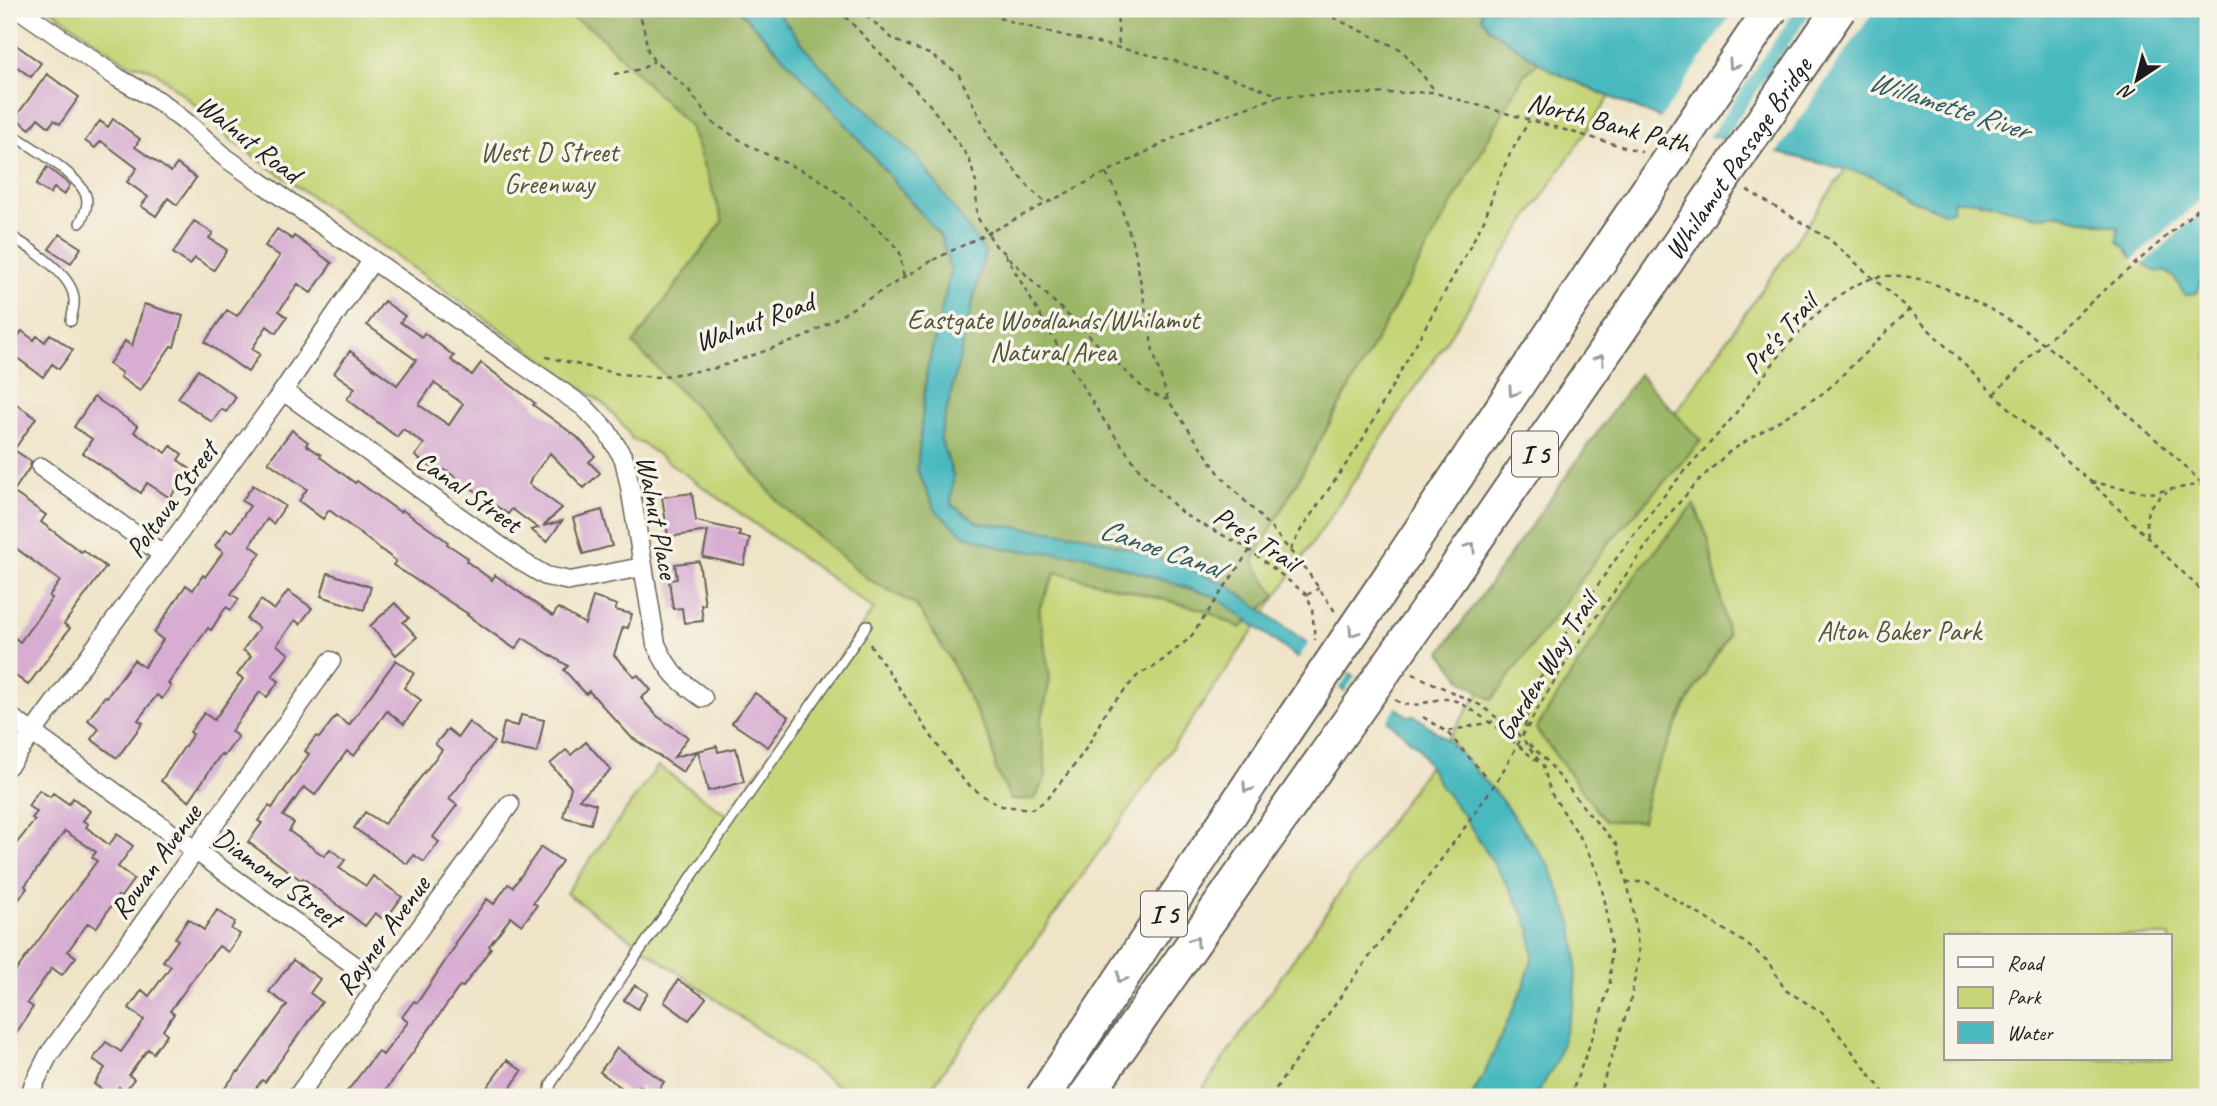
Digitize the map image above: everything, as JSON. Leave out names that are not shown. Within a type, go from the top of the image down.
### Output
[{"type":"highway","name":"Whilamut Passage Bridge","points":[[1043,1097],[1591,274],[1771,9]]},
{"type":"highway","name":"Whilamut Passage Bridge","points":[[1085,1097],[1432,603],[1839,9]]},
{"type":"street","name":"Walnut Road","points":[[19,9],[118,78],[159,101],[226,158],[528,369]]},
{"type":"street","name":"Poltava Street","points":[[9,765],[283,391],[372,261]]},
{"type":"street","name":"Walnut Place","points":[[528,369],[584,407],[607,431],[624,459],[656,644],[666,666],[678,680],[703,698]]},
{"type":"street","name":"Canal Street","points":[[283,391],[546,576],[570,581],[642,567]]},
{"type":"street","points":[[41,467],[162,554]]},
{"type":"street","name":"Rowan Avenue","points":[[31,1097],[33,1086],[48,1056],[331,661]]},
{"type":"street","name":"Diamond Street","points":[[9,716],[379,983]]},
{"type":"street","name":"Rayner Avenue","points":[[297,1097],[510,804]]},
{"type":"lane","points":[[9,132],[79,184],[87,200],[80,223]]},
{"type":"lane","points":[[9,235],[65,277],[71,286],[74,299],[71,321]]},
{"type":"lane","points":[[548,1097],[551,1084],[628,968],[864,629]]},
{"type":"path","points":[[637,9],[648,51],[654,61],[688,89],[713,123],[753,148],[816,177],[837,192],[891,241],[900,253],[904,279]]},
{"type":"path","name":"Pre's Trail","points":[[838,9],[930,105],[964,150],[976,183],[977,217],[996,246],[1004,253],[1103,419],[1142,473],[1183,514],[1250,550],[1307,595],[1312,608],[1315,640],[1319,647]]},
{"type":"path","points":[[859,9],[894,40],[929,54],[958,73],[990,140],[1031,190],[1048,204]]},
{"type":"path","name":"North Bank Path","points":[[981,9],[999,18],[1030,27],[1168,59],[1280,96],[1432,92],[1651,154]]},
{"type":"path","points":[[1116,9],[1119,48]]},
{"type":"path","points":[[1315,9],[1402,50],[1432,87],[1432,92]]},
{"type":"path","points":[[614,74],[642,69],[654,61]]},
{"type":"path","name":"Walnut Road","points":[[528,369],[542,357],[619,374],[657,377],[716,368],[805,337],[933,260],[1203,123],[1280,96]]},
{"type":"path","points":[[1290,551],[1302,528],[1360,444],[1453,278],[1485,218],[1510,154],[1529,121]]},
{"type":"path","points":[[1743,188],[1829,239],[1909,310],[2208,597]]},
{"type":"path","points":[[1994,394],[2045,343],[2208,200]]},
{"type":"path","points":[[1004,253],[1146,391],[1168,400]]},
{"type":"path","name":"Pre's Trail","points":[[1522,738],[1536,684],[1579,612],[1624,548],[1680,476],[1809,322],[1855,284],[1872,277],[1890,275],[1920,278],[1963,295],[2012,321],[2045,343],[2110,399],[2208,491]]},
{"type":"path","name":"Garden Way Trail","points":[[1270,1097],[1499,778],[1545,695],[1582,637],[1666,518],[1696,482],[1729,452],[1825,392],[1909,310]]},
{"type":"path","points":[[2091,482],[2150,493],[2208,483]]},
{"type":"path","points":[[2148,537],[2145,519],[2147,510],[2170,490]]},
{"type":"path","points":[[864,629],[966,783],[1002,806],[1032,809],[1045,801],[1073,766],[1089,744],[1106,711],[1139,674],[1153,667],[1190,638],[1250,550]]},
{"type":"path","points":[[1307,595],[1319,588]]},
{"type":"path","points":[[1392,697],[1402,705],[1449,699],[1462,704],[1543,766]]},
{"type":"path","points":[[1423,717],[1447,732],[1486,777]]},
{"type":"path","points":[[1447,732],[1500,720]]},
{"type":"path","points":[[1522,738],[1543,766],[1552,793],[1582,840],[1598,873],[1606,906],[1611,946],[1610,982],[1570,1097]]},
{"type":"path","points":[[1626,882],[1647,882],[1744,942],[1770,963],[1785,990],[1822,1012],[1887,1097]]},
{"type":"green space","name":"Eastgate Woodlands/Whilamut Natural Area","points":[[50,9],[1482,9],[1481,17],[1490,29],[1552,71],[1610,97],[1259,622],[925,1097],[853,1097],[566,893],[658,766],[727,815],[874,609],[643,444],[632,439],[606,406],[550,364],[234,142],[156,72],[128,64]]},
{"type":"green space","name":"Eastgate Woodlands/Whilamut Natural Area","points":[[555,9],[738,9],[838,115],[941,237],[951,271],[927,369],[917,470],[936,511],[1004,549],[1084,555],[1216,597],[1015,527],[979,523],[951,504],[953,475],[940,438],[985,252],[818,63],[775,9],[1482,9],[1481,17],[1490,29],[1539,62],[1524,75],[1253,561],[1276,596],[1241,628],[1204,610],[1056,572],[1039,609],[1050,679],[1041,724],[1046,776],[1035,799],[1011,800],[996,770],[992,745],[950,659],[916,605],[868,579],[782,506],[714,425],[633,344],[723,221],[690,127],[594,30]]},
{"type":"green space","name":"Alton Baker Park","points":[[1846,169],[1872,176],[1907,197],[1977,201],[2033,217],[2061,214],[2118,228],[2127,249],[2155,271],[2167,272],[2185,295],[2202,280],[2208,282],[2208,1097],[1197,1097]]},
{"type":"green space","points":[[1639,374],[1701,441],[1606,546],[1492,700],[1463,681],[1441,652]]},
{"type":"green space","points":[[1694,504],[1708,538],[1728,635],[1685,707],[1653,775],[1642,821],[1605,821],[1536,729],[1635,576]]},
{"type":"water","points":[[738,9],[775,9],[818,63],[919,160],[985,252],[940,438],[953,475],[951,505],[979,523],[1083,535],[1180,564],[1226,584],[1408,716],[1415,716],[1450,742],[1499,797],[1549,865],[1573,925],[1577,956],[1574,1002],[1556,1063],[1535,1097],[1471,1097],[1524,985],[1533,956],[1530,928],[1514,896],[1463,815],[1437,781],[1418,747],[1380,714],[1319,674],[1216,597],[1084,555],[1004,549],[963,534],[936,511],[917,470],[927,370],[951,271],[941,237],[838,115]]},
{"type":"water","name":"Willamette River","points":[[1482,9],[2208,9],[2208,282],[2202,280],[2197,293],[2185,295],[2167,272],[2155,271],[2132,258],[2127,249],[2117,241],[2118,228],[2098,222],[2082,221],[2061,214],[2033,217],[1977,201],[1953,201],[1954,209],[1944,213],[1907,197],[1872,176],[1691,131],[1552,71],[1490,29],[1481,17]]},
{"type":"pier","points":[[1735,9],[1796,9],[1708,139],[1659,121]]},
{"type":"pier","points":[[1813,9],[1875,9],[1775,155],[1722,142]]},
{"type":"pier","points":[[2208,190],[2208,206],[2140,267],[2131,261],[2204,197]]},
{"type":"pier","points":[[1310,641],[1351,671],[1337,691],[1296,662]]},
{"type":"pier","points":[[1356,675],[1398,705],[1385,723],[1343,694]]},
{"type":"building","points":[[9,40],[41,63],[31,77],[9,61]]},
{"type":"building","points":[[47,74],[79,97],[60,124],[54,120],[49,127],[38,118],[30,129],[15,118]]},
{"type":"building","points":[[113,119],[140,139],[135,147],[171,172],[177,164],[196,178],[177,205],[168,198],[156,216],[141,206],[148,197],[127,182],[137,168],[101,141],[95,148],[85,141],[100,121],[108,127]]},
{"type":"building","points":[[47,167],[70,185],[64,195],[54,188],[50,194],[36,185]]},
{"type":"building","points":[[194,221],[213,233],[209,238],[227,250],[214,270],[195,258],[190,265],[173,253]]},
{"type":"building","points":[[277,229],[292,239],[294,236],[332,263],[311,293],[298,284],[279,311],[287,317],[276,333],[267,326],[252,349],[260,354],[248,372],[205,342],[227,310],[237,316],[280,256],[265,246]]},
{"type":"building","points":[[60,234],[81,248],[71,263],[49,249]]},
{"type":"building","points":[[384,301],[405,316],[400,322],[422,337],[424,333],[454,356],[451,360],[472,375],[481,363],[577,437],[595,456],[589,462],[600,473],[584,488],[550,453],[531,479],[529,484],[562,508],[543,526],[562,521],[547,542],[531,530],[538,528],[512,509],[508,514],[496,506],[493,511],[477,500],[481,495],[436,464],[432,468],[415,456],[424,444],[403,429],[397,437],[347,399],[355,388],[334,373],[350,351],[397,385],[416,360],[367,325]],"holes":[[[434,383],[463,404],[449,425],[419,405]]]},
{"type":"building","points":[[144,304],[183,316],[174,347],[171,346],[140,391],[120,377],[122,373],[109,364],[125,341],[132,346]]},
{"type":"building","points":[[22,331],[34,340],[37,336],[45,342],[50,334],[73,350],[59,369],[52,364],[43,377],[9,352]]},
{"type":"building","points":[[198,370],[236,397],[226,412],[221,409],[212,422],[178,398]]},
{"type":"building","points":[[94,397],[138,426],[134,432],[166,453],[171,446],[182,454],[178,460],[190,469],[170,498],[147,483],[141,493],[83,453],[92,439],[74,427]]},
{"type":"building","points":[[9,399],[36,418],[14,450],[31,461],[30,467],[13,492],[46,515],[41,522],[106,567],[64,624],[70,628],[28,685],[9,671],[9,633],[20,642],[52,598],[49,596],[60,581],[9,543]]},
{"type":"building","points":[[292,430],[308,442],[306,445],[321,455],[320,457],[355,483],[357,481],[400,512],[402,510],[417,520],[468,558],[466,561],[492,580],[495,575],[553,616],[558,608],[585,624],[593,597],[617,605],[615,610],[632,614],[628,628],[623,627],[614,655],[651,690],[641,698],[657,716],[688,737],[674,757],[697,751],[683,772],[631,737],[589,691],[586,694],[564,670],[568,666],[523,638],[515,649],[468,614],[393,565],[396,561],[329,510],[323,519],[299,501],[307,489],[268,462]]},
{"type":"building","points":[[253,485],[285,506],[273,524],[267,519],[250,545],[261,553],[231,594],[239,599],[231,610],[226,607],[211,630],[208,628],[168,684],[171,686],[162,699],[157,695],[138,720],[143,723],[117,758],[91,739],[99,729],[88,720],[134,660],[144,667],[163,640],[154,633],[186,585],[193,590],[223,552],[215,546],[227,529],[232,532],[250,506],[242,501]]},
{"type":"building","points":[[692,493],[696,521],[740,531],[739,536],[750,538],[744,565],[703,557],[708,531],[668,537],[662,497]]},
{"type":"building","points":[[602,510],[612,546],[583,554],[573,518]]},
{"type":"building","points":[[699,561],[705,605],[701,605],[703,621],[684,623],[682,608],[673,609],[669,580],[677,579],[675,564]]},
{"type":"building","points":[[328,573],[371,587],[364,610],[321,596]]},
{"type":"building","points":[[288,591],[312,608],[300,624],[295,620],[277,645],[289,654],[272,676],[279,681],[267,697],[260,692],[231,731],[238,737],[224,756],[221,754],[189,801],[161,781],[204,713],[214,720],[243,679],[237,675],[251,656],[243,650],[259,628],[247,619],[261,600],[274,610]]},
{"type":"building","points":[[395,603],[409,618],[403,622],[417,637],[396,655],[370,626]]},
{"type":"building","points":[[396,660],[414,673],[404,688],[421,700],[404,724],[387,711],[354,756],[347,751],[315,795],[304,787],[283,816],[294,823],[289,831],[324,856],[330,849],[345,860],[339,868],[366,886],[373,876],[402,897],[385,920],[375,913],[365,926],[303,878],[301,880],[248,842],[262,823],[258,821],[269,806],[272,808],[309,754],[305,751],[316,736],[319,738],[336,716],[349,725]]},
{"type":"building","points":[[755,693],[789,717],[768,747],[732,723]]},
{"type":"building","points":[[521,715],[544,720],[537,753],[499,745],[504,723],[518,726]]},
{"type":"building","points":[[469,722],[494,742],[449,799],[457,805],[433,837],[439,842],[424,862],[414,855],[407,864],[354,828],[365,812],[384,824],[442,750],[435,744],[448,729],[458,737]]},
{"type":"building","points":[[586,742],[611,770],[579,799],[596,804],[591,824],[563,817],[571,787],[550,764],[566,750],[571,755]]},
{"type":"building","points":[[717,746],[718,752],[736,748],[744,782],[708,791],[698,751]]},
{"type":"building","points":[[39,790],[50,797],[53,793],[69,804],[73,798],[90,811],[83,821],[88,824],[86,827],[109,845],[117,834],[133,846],[118,867],[134,879],[120,898],[118,896],[96,928],[88,923],[68,951],[76,957],[62,975],[52,968],[27,1003],[33,1007],[9,1044],[9,980],[97,861],[92,857],[96,852],[65,831],[9,913],[9,838],[16,844],[35,820],[32,818],[37,812],[28,806]]},
{"type":"building","points":[[541,847],[562,861],[533,903],[537,905],[522,925],[511,917],[381,1097],[343,1097],[378,1051],[383,1055],[408,1022],[402,1017],[414,1001],[417,1003],[456,945],[454,944],[487,899],[494,904],[508,884],[513,887]]},
{"type":"building","points":[[217,910],[235,922],[231,929],[240,934],[228,952],[219,946],[207,960],[170,1011],[174,1014],[163,1030],[167,1034],[153,1053],[148,1049],[129,1075],[134,1079],[124,1092],[119,1087],[112,1097],[94,1084],[105,1068],[93,1059],[106,1042],[121,1052],[144,1020],[129,1008],[142,990],[149,996],[171,966],[163,961],[178,940],[175,938],[188,919],[204,930]]},
{"type":"building","points":[[293,960],[320,979],[310,993],[322,1002],[265,1082],[262,1080],[249,1097],[218,1097],[287,1005],[269,992]]},
{"type":"building","points":[[678,980],[706,998],[689,1020],[664,1002]]},
{"type":"building","points":[[635,985],[648,993],[638,1009],[624,1000]]},
{"type":"building","points":[[617,1048],[664,1082],[654,1096],[640,1086],[633,1096],[600,1072]]},
{"type":"building","points":[[507,1060],[522,1071],[504,1097],[495,1097],[485,1090]]},
{"type":"park label","name":"West D Street Greenway","points":[[549,167]]},
{"type":"water label","name":"Canoe Canal","points":[[1161,548]]}]
